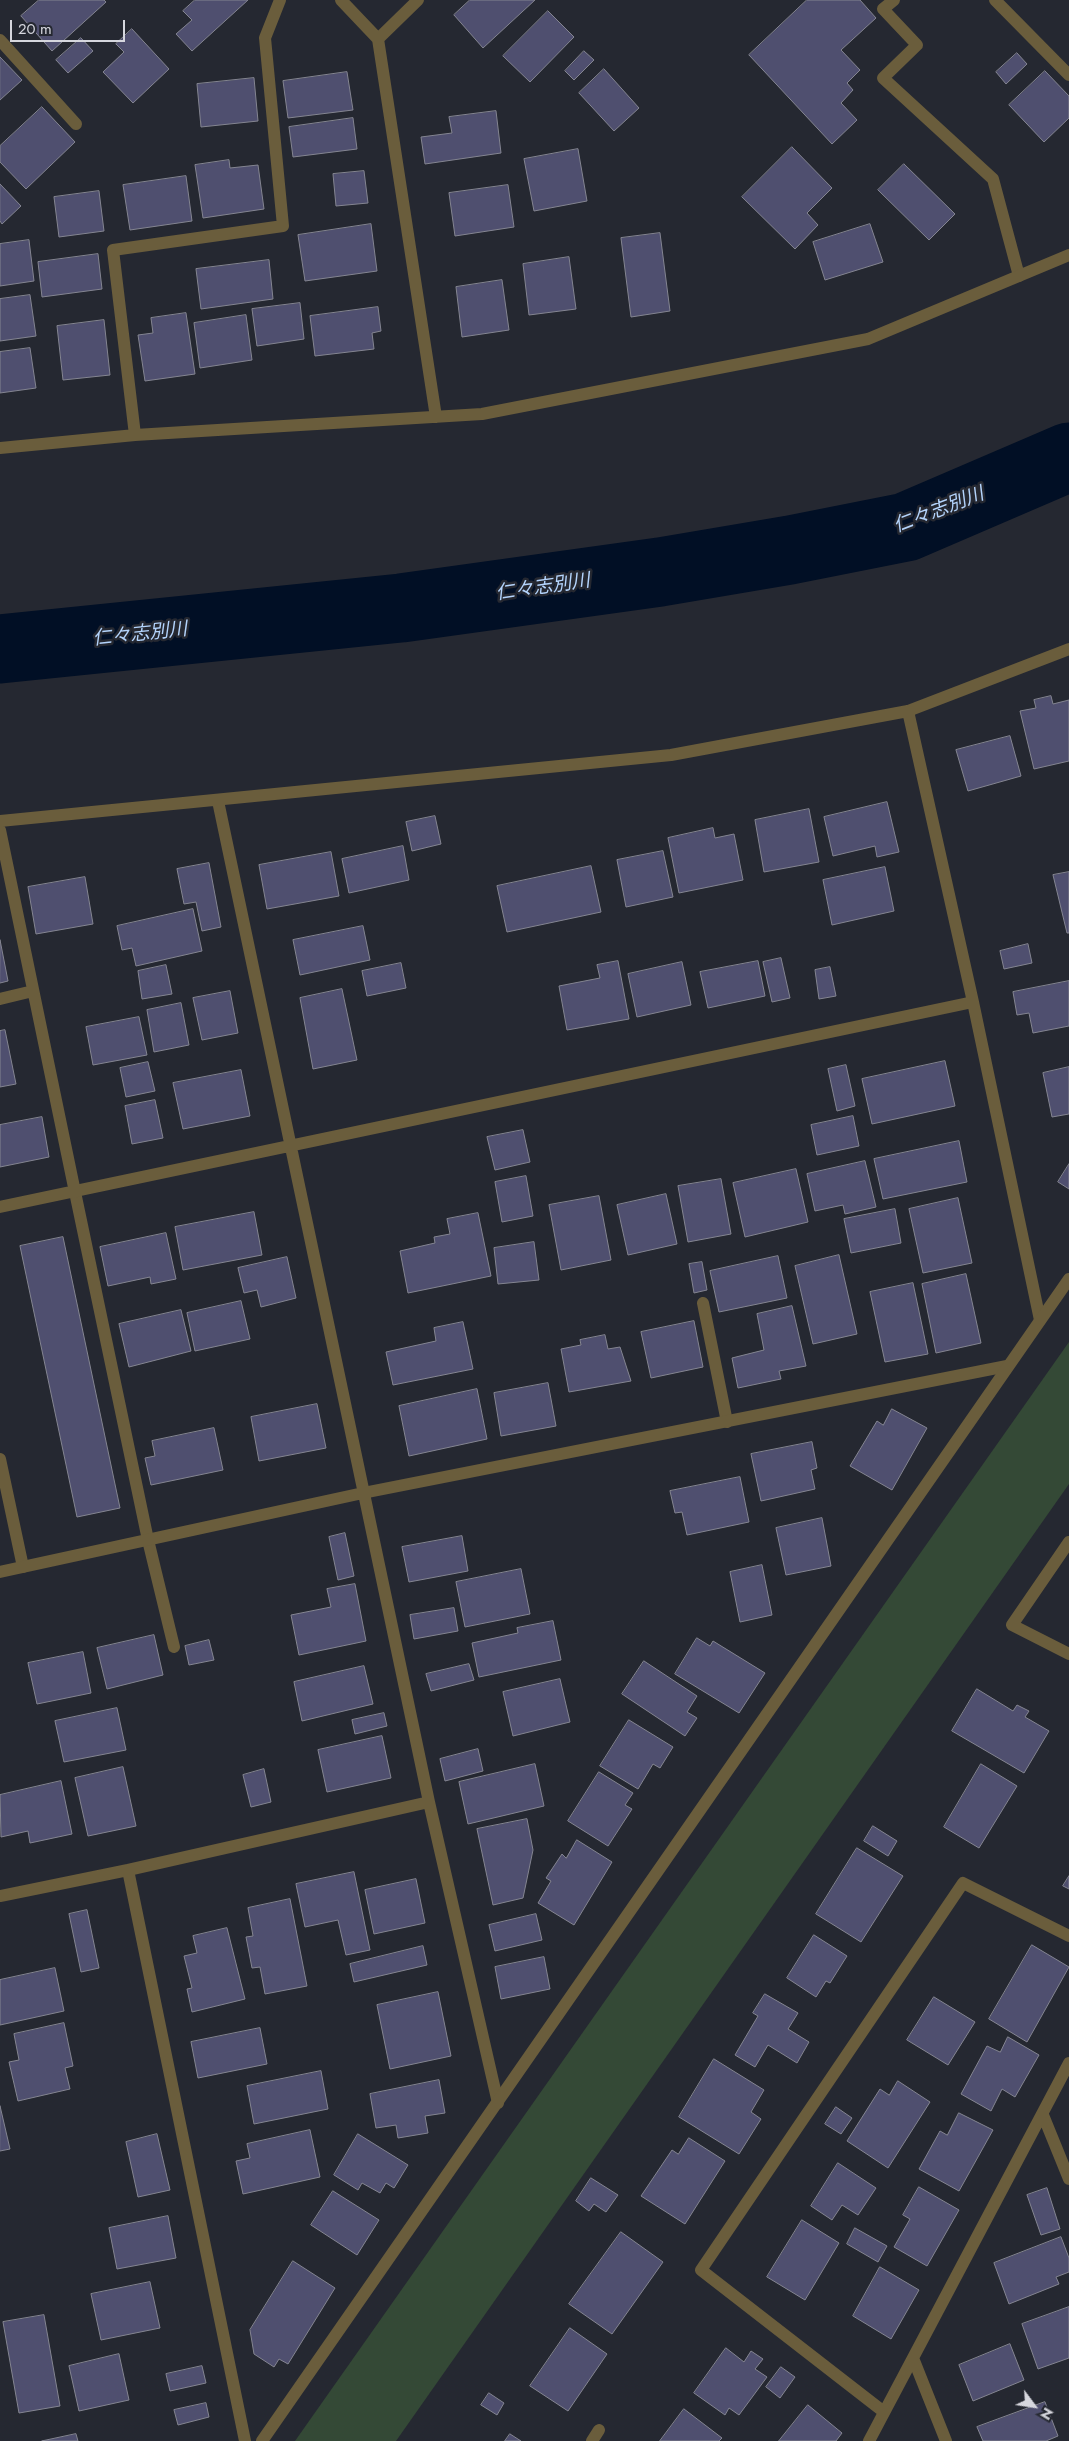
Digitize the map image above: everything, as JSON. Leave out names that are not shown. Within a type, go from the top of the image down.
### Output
[{"type":"street","points":[[135,435],[113,250],[283,226],[265,38],[280,0]]},
{"type":"street","points":[[341,0],[378,39],[436,417]]},
{"type":"street","points":[[378,39],[418,0]]},
{"type":"street","points":[[894,0],[883,9],[917,45],[883,78],[993,179],[1019,276]]},
{"type":"street","points":[[995,0],[1069,75]]},
{"type":"street","points":[[0,40],[76,124]]},
{"type":"street","points":[[0,448],[135,435],[482,414],[868,339],[1069,255]]},
{"type":"street","points":[[0,821],[671,755],[908,711],[1069,649]]},
{"type":"street","points":[[908,711],[973,1002],[1040,1320]]},
{"type":"street","points":[[218,801],[429,1802],[498,2103]]},
{"type":"street","points":[[0,830],[148,1540],[174,1646]]},
{"type":"street","points":[[0,999],[33,991]]},
{"type":"street","points":[[0,1208],[290,1145],[973,1002]]},
{"type":"street","points":[[262,2441],[1069,1279]]},
{"type":"street","points":[[703,1303],[727,1422]]},
{"type":"street","points":[[0,1572],[363,1493],[1007,1366]]},
{"type":"street","points":[[0,1459],[24,1567]]},
{"type":"street","points":[[1069,1542],[1012,1624],[1069,1654]]},
{"type":"street","points":[[0,1896],[128,1870],[429,1802]]},
{"type":"street","points":[[128,1870],[246,2441]]},
{"type":"street","points":[[884,2412],[701,2270],[963,1884],[1069,1936]]},
{"type":"street","points":[[869,2441],[1043,2115],[1069,2062]]},
{"type":"street","points":[[1043,2115],[1069,2180]]},
{"type":"street","points":[[913,2358],[946,2441]]},
{"type":"green space","points":[[1069,1342],[1069,1484],[396,2441],[295,2441]]},
{"type":"building","points":[[39,0],[104,0],[106,2],[52,51],[21,16]]},
{"type":"building","points":[[195,0],[248,0],[192,51],[176,34],[192,20],[183,11]]},
{"type":"building","points":[[470,0],[535,0],[483,48],[454,15]]},
{"type":"building","points":[[807,0],[860,0],[876,18],[841,50],[860,70],[847,83],[853,90],[841,103],[857,120],[832,144],[749,55]]},
{"type":"building","points":[[548,11],[574,37],[530,82],[503,56]]},
{"type":"building","points":[[132,29],[169,69],[133,103],[103,72],[124,52],[116,44]]},
{"type":"building","points":[[81,38],[93,51],[68,73],[56,60]]},
{"type":"building","points":[[584,51],[594,60],[574,80],[565,71]]},
{"type":"building","points":[[1017,53],[1027,64],[1006,84],[996,72]]},
{"type":"building","points":[[0,57],[22,80],[0,100]]},
{"type":"building","points":[[604,69],[639,108],[614,131],[579,93]]},
{"type":"building","points":[[1045,71],[1069,96],[1069,118],[1044,142],[1009,105]]},
{"type":"building","points":[[347,72],[353,110],[288,118],[283,81]]},
{"type":"building","points":[[254,78],[258,121],[201,127],[197,84]]},
{"type":"building","points":[[42,107],[75,142],[26,189],[0,162],[0,146]]},
{"type":"building","points":[[496,111],[501,153],[425,164],[421,137],[452,133],[449,117]]},
{"type":"building","points":[[353,118],[357,149],[293,157],[289,127]]},
{"type":"building","points":[[792,147],[832,188],[807,213],[818,225],[795,249],[742,197]]},
{"type":"building","points":[[578,149],[587,201],[534,211],[524,159]]},
{"type":"building","points":[[229,160],[230,168],[258,165],[264,209],[203,218],[195,165]]},
{"type":"building","points":[[904,164],[955,214],[929,240],[878,190]]},
{"type":"building","points":[[364,171],[368,203],[336,206],[333,174]]},
{"type":"building","points":[[186,176],[192,221],[130,230],[123,185]]},
{"type":"building","points":[[0,184],[21,206],[2,224],[0,221]]},
{"type":"building","points":[[508,185],[514,227],[455,236],[449,193]]},
{"type":"building","points":[[99,191],[104,231],[59,237],[54,197]]},
{"type":"building","points":[[371,224],[377,271],[305,281],[298,235]]},
{"type":"building","points":[[870,224],[883,262],[825,280],[813,242]]},
{"type":"building","points":[[660,233],[670,311],[631,317],[621,238]]},
{"type":"building","points":[[29,240],[34,281],[0,286],[0,244]]},
{"type":"building","points":[[98,254],[102,289],[42,297],[38,262]]},
{"type":"building","points":[[569,257],[576,309],[529,315],[523,264]]},
{"type":"building","points":[[269,260],[273,299],[201,309],[196,269]]},
{"type":"building","points":[[502,280],[509,330],[462,337],[456,287]]},
{"type":"building","points":[[30,295],[36,336],[0,341],[0,299]]},
{"type":"building","points":[[300,303],[304,339],[257,346],[252,309]]},
{"type":"building","points":[[378,307],[381,331],[372,333],[374,349],[315,356],[310,316]]},
{"type":"building","points":[[186,313],[195,374],[145,381],[138,335],[153,333],[151,318]]},
{"type":"building","points":[[246,315],[252,360],[200,368],[194,323]]},
{"type":"building","points":[[104,320],[110,375],[63,380],[57,326]]},
{"type":"building","points":[[30,348],[36,388],[0,393],[0,352]]},
{"type":"building","points":[[1051,696],[1053,704],[1069,700],[1069,761],[1034,769],[1020,711],[1036,708],[1034,700]]},
{"type":"building","points":[[1010,736],[1021,776],[968,791],[956,750]]},
{"type":"building","points":[[887,802],[899,852],[877,857],[875,846],[833,856],[824,817]]},
{"type":"building","points":[[809,809],[819,862],[764,872],[755,820]]},
{"type":"building","points":[[435,816],[441,844],[412,851],[406,822]]},
{"type":"building","points":[[713,828],[715,838],[734,834],[743,880],[679,893],[668,838]]},
{"type":"building","points":[[403,846],[409,880],[349,893],[342,859]]},
{"type":"building","points":[[663,851],[673,897],[626,907],[617,860]]},
{"type":"building","points":[[331,852],[339,896],[267,909],[259,865]]},
{"type":"building","points":[[209,863],[221,927],[202,931],[196,902],[184,904],[177,869]]},
{"type":"building","points":[[591,866],[601,912],[507,932],[497,886]]},
{"type":"building","points":[[885,867],[894,911],[832,925],[823,880]]},
{"type":"building","points":[[1069,872],[1069,933],[1067,933],[1053,875]]},
{"type":"building","points":[[85,877],[93,924],[36,934],[28,887]]},
{"type":"building","points":[[193,909],[202,951],[136,966],[132,948],[122,950],[117,926]]},
{"type":"building","points":[[363,926],[370,960],[300,975],[293,940]]},
{"type":"building","points":[[0,940],[8,981],[0,983]]},
{"type":"building","points":[[1028,944],[1032,963],[1004,969],[1000,951]]},
{"type":"building","points":[[781,958],[790,998],[772,1002],[763,962]]},
{"type":"building","points":[[618,961],[629,1019],[567,1030],[559,986],[600,978],[597,965]]},
{"type":"building","points":[[758,961],[765,996],[708,1008],[700,972]]},
{"type":"building","points":[[682,962],[691,1005],[637,1017],[628,974]]},
{"type":"building","points":[[401,963],[406,988],[367,996],[362,971]]},
{"type":"building","points":[[166,965],[172,994],[142,999],[138,971]]},
{"type":"building","points":[[830,967],[836,996],[819,999],[815,970]]},
{"type":"building","points":[[1069,981],[1069,1026],[1033,1033],[1029,1013],[1017,1015],[1013,992]]},
{"type":"building","points":[[342,989],[357,1060],[313,1069],[300,998]]},
{"type":"building","points":[[230,991],[238,1033],[202,1040],[193,998]]},
{"type":"building","points":[[181,1003],[189,1045],[154,1052],[147,1010]]},
{"type":"building","points":[[139,1017],[147,1055],[93,1065],[86,1027]]},
{"type":"building","points":[[5,1030],[16,1084],[0,1087],[0,1031]]},
{"type":"building","points":[[945,1061],[955,1106],[872,1124],[862,1079]]},
{"type":"building","points":[[148,1062],[155,1091],[126,1097],[120,1068]]},
{"type":"building","points":[[846,1065],[855,1106],[837,1111],[828,1069]]},
{"type":"building","points":[[1069,1067],[1069,1114],[1052,1117],[1043,1073]]},
{"type":"building","points":[[241,1070],[250,1116],[183,1129],[173,1083]]},
{"type":"building","points":[[155,1100],[163,1138],[132,1144],[125,1106]]},
{"type":"building","points":[[853,1116],[859,1146],[817,1155],[811,1125]]},
{"type":"building","points":[[42,1117],[49,1157],[0,1167],[0,1125]]},
{"type":"building","points":[[523,1130],[530,1162],[495,1170],[487,1137]]},
{"type":"building","points":[[959,1141],[967,1182],[883,1199],[874,1159]]},
{"type":"building","points":[[865,1161],[876,1207],[845,1214],[843,1205],[815,1211],[807,1174]]},
{"type":"building","points":[[1069,1164],[1069,1189],[1058,1182]]},
{"type":"building","points":[[796,1169],[808,1222],[745,1237],[733,1183]]},
{"type":"building","points":[[526,1176],[533,1216],[502,1222],[495,1182]]},
{"type":"building","points":[[721,1179],[731,1234],[688,1242],[678,1186]]},
{"type":"building","points":[[666,1194],[677,1244],[628,1255],[617,1205]]},
{"type":"building","points":[[599,1196],[611,1260],[561,1270],[549,1205]]},
{"type":"building","points":[[958,1198],[972,1263],[923,1273],[909,1209]]},
{"type":"building","points":[[895,1209],[901,1243],[851,1253],[844,1219]]},
{"type":"building","points":[[254,1212],[262,1255],[183,1270],[175,1227]]},
{"type":"building","points":[[478,1213],[491,1276],[408,1293],[400,1251],[435,1243],[434,1237],[450,1234],[447,1219]]},
{"type":"building","points":[[166,1233],[176,1279],[151,1284],[150,1277],[108,1286],[100,1247]]},
{"type":"building","points":[[63,1237],[120,1508],[77,1517],[20,1246]]},
{"type":"building","points":[[534,1242],[539,1280],[498,1284],[494,1248]]},
{"type":"building","points":[[839,1255],[857,1334],[813,1344],[795,1266]]},
{"type":"building","points":[[778,1256],[787,1298],[719,1312],[710,1271]]},
{"type":"building","points":[[287,1257],[296,1298],[261,1307],[257,1290],[244,1293],[238,1268]]},
{"type":"building","points":[[702,1262],[707,1290],[694,1293],[689,1264]]},
{"type":"building","points":[[966,1274],[981,1343],[936,1353],[922,1284]]},
{"type":"building","points":[[913,1283],[928,1354],[885,1362],[870,1292]]},
{"type":"building","points":[[241,1301],[250,1339],[195,1351],[187,1313]]},
{"type":"building","points":[[792,1306],[806,1366],[779,1371],[781,1379],[738,1388],[732,1358],[764,1350],[757,1314]]},
{"type":"building","points":[[181,1310],[191,1351],[129,1367],[119,1324]]},
{"type":"building","points":[[694,1321],[703,1367],[651,1378],[641,1332]]},
{"type":"building","points":[[463,1322],[473,1369],[393,1385],[386,1352],[436,1341],[434,1328]]},
{"type":"building","points":[[605,1335],[608,1349],[620,1347],[631,1381],[569,1392],[561,1349],[581,1345],[580,1340]]},
{"type":"building","points":[[548,1383],[556,1426],[501,1436],[494,1393]]},
{"type":"building","points":[[477,1389],[487,1439],[409,1456],[399,1406]]},
{"type":"building","points":[[317,1404],[326,1448],[259,1461],[251,1417]]},
{"type":"building","points":[[892,1409],[927,1428],[892,1490],[850,1466],[877,1421],[883,1425]]},
{"type":"building","points":[[214,1428],[223,1470],[151,1485],[145,1458],[155,1456],[152,1441]]},
{"type":"building","points":[[812,1442],[817,1468],[811,1470],[815,1489],[761,1501],[751,1454]]},
{"type":"building","points":[[740,1477],[749,1522],[687,1535],[682,1512],[675,1513],[670,1491]]},
{"type":"building","points":[[822,1518],[831,1566],[786,1575],[776,1528]]},
{"type":"building","points":[[345,1533],[354,1576],[338,1580],[329,1537]]},
{"type":"building","points":[[462,1536],[468,1571],[409,1582],[402,1547]]},
{"type":"building","points":[[762,1565],[772,1615],[740,1622],[730,1572]]},
{"type":"building","points":[[521,1569],[530,1614],[465,1627],[456,1582]]},
{"type":"building","points":[[355,1584],[366,1641],[299,1655],[291,1615],[331,1607],[327,1589]]},
{"type":"building","points":[[454,1608],[458,1631],[414,1639],[410,1615]]},
{"type":"building","points":[[553,1621],[561,1660],[479,1677],[472,1643],[518,1633],[517,1628]]},
{"type":"building","points":[[154,1635],[163,1675],[107,1689],[97,1648]]},
{"type":"building","points":[[697,1638],[710,1646],[713,1641],[765,1673],[739,1713],[675,1674]]},
{"type":"building","points":[[209,1640],[214,1660],[189,1665],[185,1646]]},
{"type":"building","points":[[83,1652],[91,1693],[37,1704],[28,1663]]},
{"type":"building","points":[[644,1661],[697,1696],[687,1712],[697,1718],[685,1736],[622,1694]]},
{"type":"building","points":[[469,1664],[474,1680],[431,1691],[426,1674]]},
{"type":"building","points":[[364,1666],[373,1704],[302,1721],[294,1682]]},
{"type":"building","points":[[560,1679],[570,1722],[513,1736],[503,1692]]},
{"type":"building","points":[[977,1689],[1013,1711],[1017,1705],[1029,1711],[1025,1717],[1049,1731],[1024,1773],[952,1731]]},
{"type":"building","points":[[117,1708],[126,1750],[64,1762],[55,1721]]},
{"type":"building","points":[[384,1713],[387,1726],[355,1734],[352,1720]]},
{"type":"building","points":[[629,1720],[673,1747],[660,1768],[653,1764],[638,1789],[600,1766]]},
{"type":"building","points":[[382,1736],[391,1778],[327,1792],[318,1750]]},
{"type":"building","points":[[478,1749],[483,1771],[445,1781],[440,1759]]},
{"type":"building","points":[[535,1764],[544,1806],[468,1824],[459,1782]]},
{"type":"building","points":[[981,1764],[1017,1786],[979,1848],[944,1827]]},
{"type":"building","points":[[123,1767],[136,1826],[88,1836],[75,1778]]},
{"type":"building","points":[[264,1769],[271,1802],[251,1807],[243,1775]]},
{"type":"building","points":[[599,1772],[633,1793],[625,1805],[632,1809],[608,1846],[568,1821]]},
{"type":"building","points":[[61,1781],[72,1834],[30,1843],[28,1831],[1,1837],[0,1795]]},
{"type":"building","points":[[527,1819],[533,1850],[523,1898],[493,1905],[477,1829]]},
{"type":"building","points":[[873,1826],[897,1841],[888,1856],[864,1841]]},
{"type":"building","points":[[577,1840],[612,1862],[574,1925],[538,1903],[551,1881],[546,1878],[562,1854],[566,1858]]},
{"type":"building","points":[[857,1848],[903,1876],[861,1942],[816,1914]]},
{"type":"building","points":[[354,1872],[370,1950],[346,1955],[338,1920],[305,1927],[296,1884]]},
{"type":"building","points":[[1069,1876],[1069,1889],[1063,1886]]},
{"type":"building","points":[[416,1879],[425,1923],[374,1934],[365,1890]]},
{"type":"building","points":[[290,1899],[307,1986],[265,1994],[260,1967],[252,1968],[246,1937],[253,1936],[248,1908]]},
{"type":"building","points":[[87,1910],[99,1968],[81,1972],[69,1914]]},
{"type":"building","points":[[536,1914],[542,1940],[495,1951],[489,1925]]},
{"type":"building","points":[[227,1928],[245,1999],[192,2012],[187,1989],[192,1988],[184,1956],[197,1953],[193,1936]]},
{"type":"building","points":[[814,1935],[847,1956],[830,1983],[826,1981],[816,1997],[787,1978]]},
{"type":"building","points":[[1032,1945],[1069,1967],[1027,2042],[989,2019]]},
{"type":"building","points":[[423,1946],[427,1965],[354,1982],[350,1964]]},
{"type":"building","points":[[544,1957],[550,1989],[501,1999],[495,1967]]},
{"type":"building","points":[[55,1968],[64,2011],[0,2025],[0,1980]]},
{"type":"building","points":[[438,1992],[451,2056],[390,2069],[377,2005]]},
{"type":"building","points":[[765,1994],[798,2013],[788,2029],[809,2042],[797,2063],[768,2045],[755,2067],[735,2055],[758,2016],[753,2013]]},
{"type":"building","points":[[934,1997],[975,2022],[948,2065],[907,2040]]},
{"type":"building","points":[[64,2023],[73,2066],[65,2068],[70,2089],[18,2101],[9,2062],[19,2060],[14,2034]]},
{"type":"building","points":[[260,2028],[267,2064],[198,2078],[191,2042]]},
{"type":"building","points":[[1008,2037],[1039,2055],[1015,2097],[1002,2089],[991,2111],[961,2094],[987,2046],[1000,2052]]},
{"type":"building","points":[[714,2059],[764,2090],[751,2112],[761,2119],[739,2154],[679,2117]]},
{"type":"building","points":[[321,2071],[328,2109],[254,2124],[247,2086]]},
{"type":"building","points":[[439,2080],[445,2113],[425,2116],[428,2133],[398,2138],[396,2125],[376,2128],[370,2094]]},
{"type":"building","points":[[898,2081],[930,2102],[888,2168],[847,2141],[880,2089],[889,2095]]},
{"type":"building","points":[[0,2106],[10,2149],[0,2151]]},
{"type":"building","points":[[836,2107],[852,2118],[841,2134],[825,2124]]},
{"type":"building","points":[[959,2113],[993,2130],[959,2191],[919,2169],[940,2131],[947,2135]]},
{"type":"building","points":[[310,2130],[320,2177],[243,2194],[236,2161],[250,2158],[247,2144]]},
{"type":"building","points":[[157,2134],[170,2190],[138,2197],[126,2142]]},
{"type":"building","points":[[358,2134],[408,2165],[394,2188],[386,2183],[380,2193],[362,2183],[358,2190],[334,2175]]},
{"type":"building","points":[[689,2138],[725,2161],[685,2224],[641,2196],[672,2150],[678,2154]]},
{"type":"building","points":[[838,2163],[876,2188],[858,2215],[842,2205],[832,2220],[811,2206]]},
{"type":"building","points":[[591,2178],[618,2195],[606,2212],[594,2204],[589,2211],[576,2201]]},
{"type":"building","points":[[919,2187],[959,2210],[927,2266],[894,2247],[910,2219],[903,2215]]},
{"type":"building","points":[[1047,2188],[1060,2229],[1041,2235],[1027,2195]]},
{"type":"building","points":[[333,2191],[379,2220],[357,2255],[311,2225]]},
{"type":"building","points":[[168,2216],[176,2258],[117,2269],[109,2228]]},
{"type":"building","points":[[802,2220],[839,2243],[805,2300],[767,2277]]},
{"type":"building","points":[[855,2228],[887,2246],[878,2262],[847,2244]]},
{"type":"building","points":[[621,2232],[663,2262],[612,2334],[569,2304]]},
{"type":"building","points":[[1061,2237],[1069,2258],[1069,2272],[1056,2277],[1059,2284],[1009,2304],[994,2263]]},
{"type":"building","points":[[293,2261],[335,2288],[288,2364],[279,2359],[274,2367],[254,2354],[250,2330]]},
{"type":"building","points":[[880,2267],[919,2290],[891,2339],[853,2316]]},
{"type":"building","points":[[150,2282],[160,2328],[101,2340],[91,2294]]},
{"type":"building","points":[[1069,2307],[1069,2358],[1038,2369],[1022,2324]]},
{"type":"building","points":[[44,2315],[60,2406],[19,2413],[3,2322]]},
{"type":"building","points":[[570,2328],[607,2354],[568,2411],[530,2386]]},
{"type":"building","points":[[1010,2344],[1024,2380],[973,2401],[959,2365]]},
{"type":"building","points":[[726,2348],[744,2362],[751,2351],[763,2359],[755,2369],[767,2377],[739,2415],[729,2408],[725,2415],[694,2393]]},
{"type":"building","points":[[119,2354],[129,2400],[79,2411],[69,2366]]},
{"type":"building","points":[[202,2366],[206,2383],[170,2391],[166,2374]]},
{"type":"building","points":[[781,2367],[795,2377],[780,2398],[766,2387]]},
{"type":"building","points":[[489,2393],[504,2403],[497,2415],[481,2405]]},
{"type":"building","points":[[1045,2402],[1058,2436],[1046,2441],[983,2441],[977,2427]]},
{"type":"building","points":[[206,2403],[209,2417],[178,2425],[174,2410]]},
{"type":"building","points":[[808,2405],[842,2433],[836,2441],[779,2441]]},
{"type":"building","points":[[684,2409],[722,2438],[719,2441],[660,2441]]},
{"type":"building","points":[[76,2434],[78,2441],[42,2441]]},
{"type":"building","points":[[510,2434],[521,2441],[505,2441]]},
{"type":"waterway","name":"仁々志別川","points":[[0,649],[401,608],[660,572],[790,550],[906,527],[1069,457]]}]
